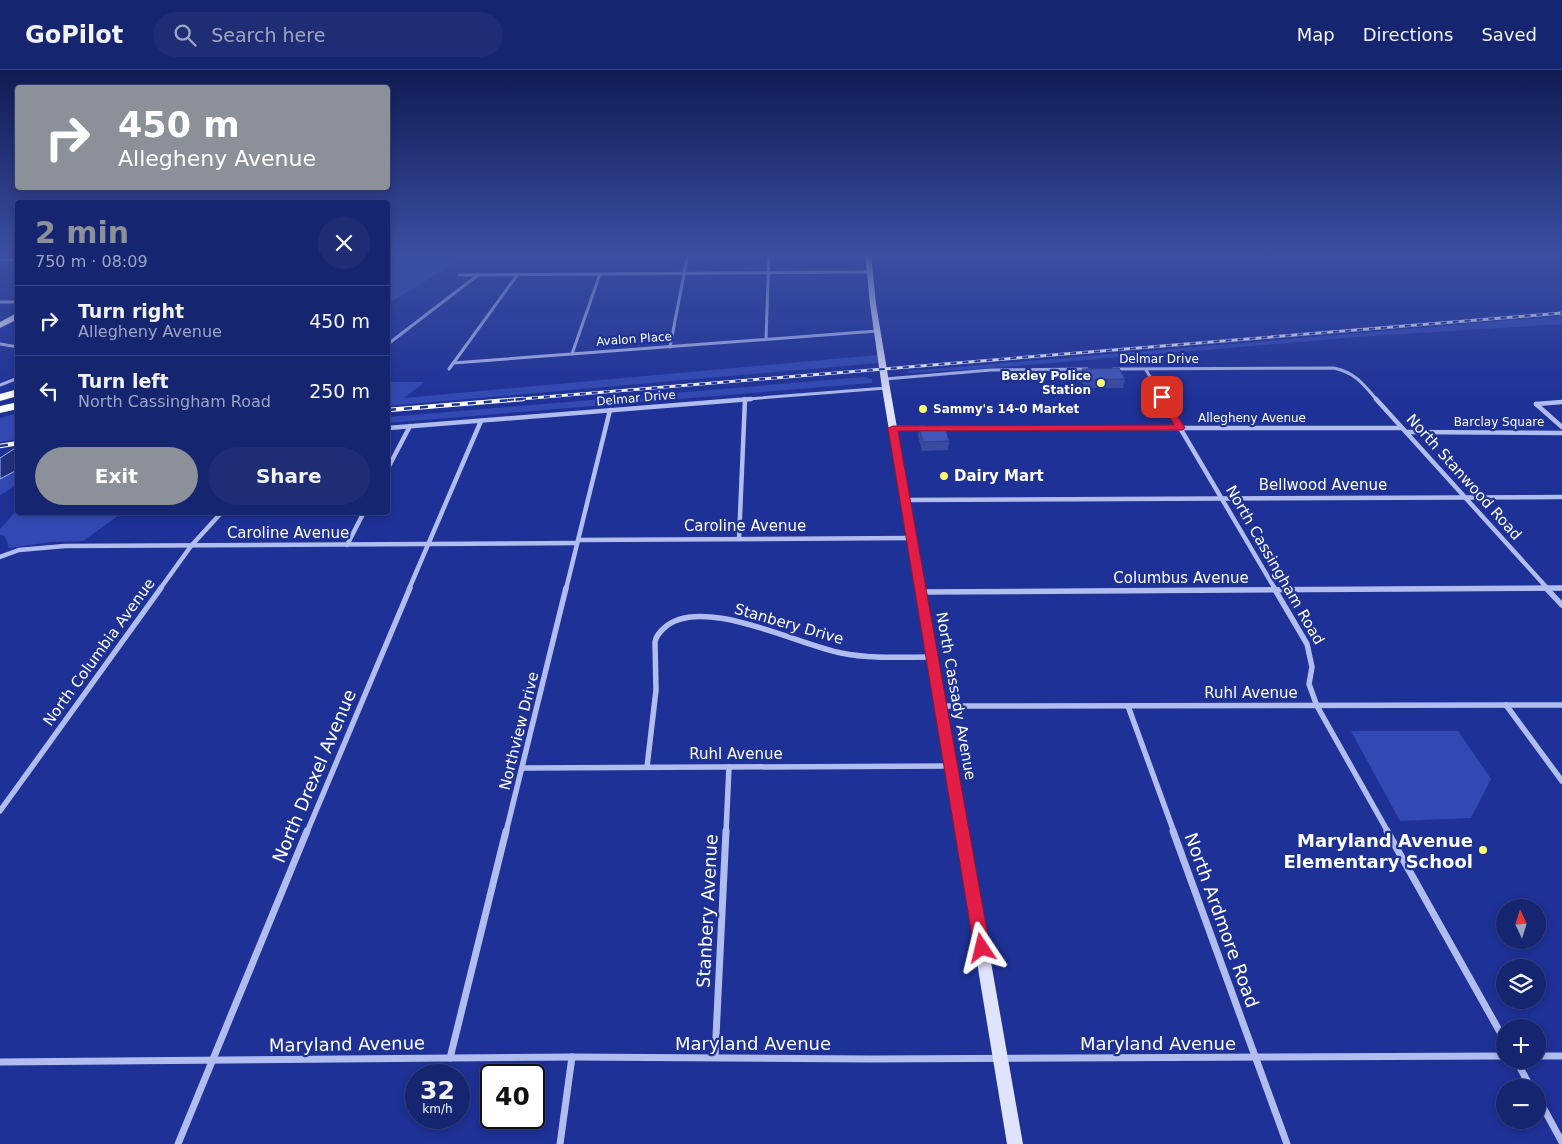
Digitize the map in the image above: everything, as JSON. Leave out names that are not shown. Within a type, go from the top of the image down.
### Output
[{"type":"highway","points":[[0,398],[15,393]]},
{"type":"highway","points":[[0,410],[15,406]]},
{"type":"main road","points":[[0,325],[15,318]]},
{"type":"street","points":[[390,342],[441,303]]},
{"type":"street","points":[[449,369],[497,303]]},
{"type":"street","points":[[572,354],[590,303]]},
{"type":"street","points":[[670,347],[678,303]]},
{"type":"street","points":[[766,339],[767,303]]},
{"type":"street","name":"North Cassady Avenue","points":[[873,303],[911,538],[1016,1144]]},
{"type":"street","name":"Avalon Place","points":[[453,363],[877,331]]},
{"type":"street","points":[[0,344],[15,346]]},
{"type":"street","name":"Delmar Drive","points":[[390,428],[745,399],[992,370],[1091,370]]},
{"type":"street","name":"Delmar Drive","points":[[1109,370],[1343,370]]},
{"type":"street","name":"North Cassingham Road","points":[[1146,370],[1310,648],[1312,667],[1308,684],[1317,706],[1496,1025]]},
{"type":"street","name":"North Stanwood Road","points":[[1343,370],[1356,378],[1562,605]]},
{"type":"street","points":[[0,385],[15,379]]},
{"type":"street","points":[[739,539],[745,399]]},
{"type":"street","points":[[1562,402],[1536,404],[1562,427]]},
{"type":"street","name":"Northview Drive","points":[[450,1058],[610,410]]},
{"type":"street","name":"North Drexel Avenue","points":[[178,1144],[347,734],[481,420]]},
{"type":"street","points":[[390,464],[410,426]]},
{"type":"street","points":[[893,428],[927,428]]},
{"type":"street","name":"Allegheny Avenue","points":[[936,428],[1402,428]]},
{"type":"street","name":"Barclay Square","points":[[1406,432],[1562,432]]},
{"type":"street","name":"Bellwood Avenue","points":[[905,500],[1562,497]]},
{"type":"street","name":"North Columbia Avenue","points":[[0,811],[191,546],[219,515]]},
{"type":"street","points":[[347,545],[362,515]]},
{"type":"street","name":"Caroline Avenue","points":[[0,557],[19,550],[56,546],[347,545],[911,538]]},
{"type":"street","name":"Columbus Avenue","points":[[921,592],[1562,588]]},
{"type":"street","name":"Stanbery Drive","points":[[647,767],[658,686],[656,637],[664,626],[672,622],[689,618],[720,618],[741,622],[830,651],[875,658],[932,657]]},
{"type":"street","points":[[1506,705],[1562,781]]},
{"type":"street","name":"Ruhl Avenue","points":[[940,706],[1562,705]]},
{"type":"street","name":"North Ardmore Road","points":[[1128,706],[1287,1144]]},
{"type":"street","name":"Ruhl Avenue","points":[[523,768],[950,766]]},
{"type":"street","name":"Stanbery Avenue","points":[[716,1057],[729,767]]},
{"type":"street","name":"Maryland Avenue","points":[[0,1062],[572,1057],[872,1059],[1496,1056]]},
{"type":"street","points":[[1546,1056],[1562,1056]]},
{"type":"street","points":[[560,1144],[572,1057]]},
{"type":"street","points":[[1546,1113],[1562,1142]]},
{"type":"shaded area","points":[[1562,316],[1562,324],[1357,337],[980,369],[907,373],[909,371]]},
{"type":"shaded area","points":[[877,355],[878,363],[390,406],[390,382],[425,382],[404,398]]},
{"type":"shaded area","points":[[864,377],[872,379],[872,383],[390,423],[390,417]]},
{"type":"shaded area","points":[[15,414],[15,439],[0,442],[0,418]]},
{"type":"shaded area","points":[[15,448],[15,471],[0,479],[0,458]]},
{"type":"shaded area","points":[[15,471],[15,486],[0,495],[0,479]]},
{"type":"shaded area","points":[[15,512],[15,515],[119,515],[83,541],[51,542],[9,548],[5,536],[0,535],[0,529]]},
{"type":"shaded area","points":[[1351,731],[1458,731],[1491,779],[1471,818],[1400,821]]},
{"type":"building","points":[[1119,368],[1125,379],[1088,380],[1082,369]]},
{"type":"building","points":[[945,427],[949,441],[923,442],[919,428]]},
{"type":"railway","points":[[508,400],[1562,313]]},
{"type":"railway","points":[[390,410],[523,399]]},
{"type":"railway","points":[[0,446],[15,444]]},
{"type":"place","name":"Bexley Police Station","points":[[1101,383]]},
{"type":"place","name":"Sammy's 14-0 Market","points":[[923,409]]},
{"type":"place","name":"Dairy Mart","points":[[944,476]]},
{"type":"place","name":"Maryland Avenue Elementary School","points":[[1483,850]]},
{"type":"route","points":[[982,948],[893,428],[1180,428],[1162,397]]}]
